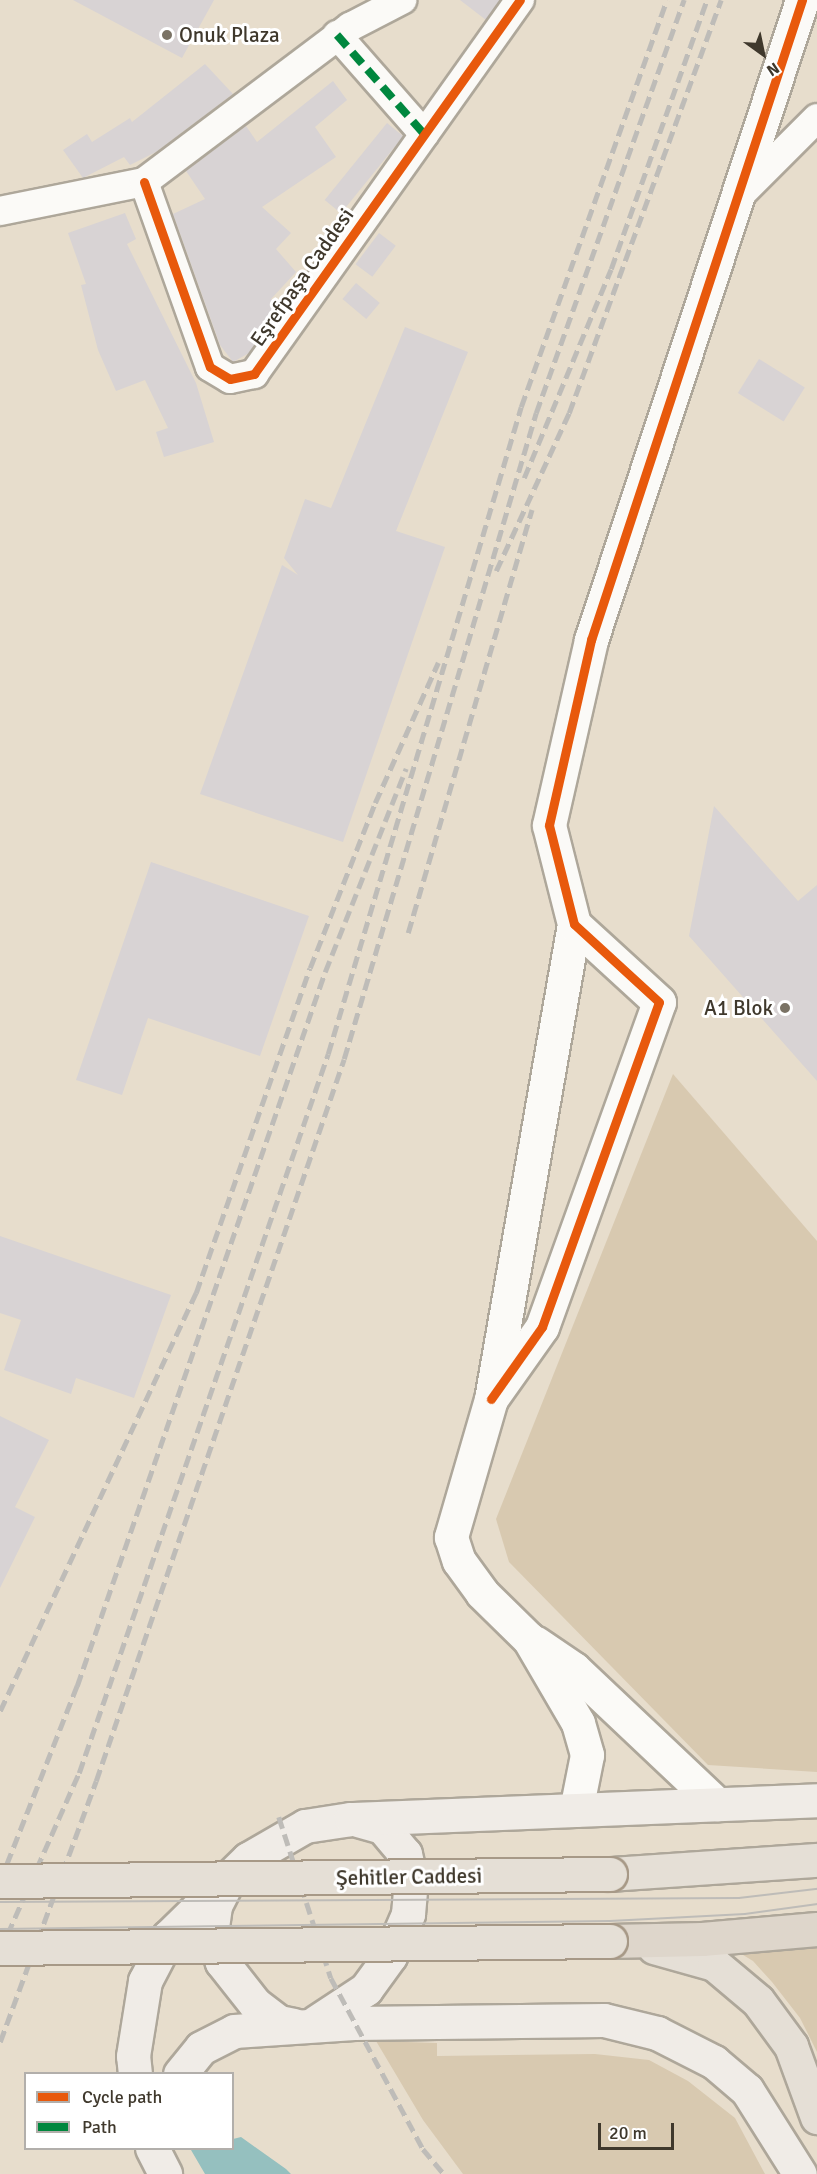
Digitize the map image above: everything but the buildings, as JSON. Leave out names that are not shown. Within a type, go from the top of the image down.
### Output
[{"type":"highway","points":[[610,1941],[702,1939],[817,1929]]},
{"type":"main road","points":[[135,2072],[133,2056],[140,2002],[152,1963],[192,1909],[235,1871],[305,1826],[351,1819],[817,1800]]},
{"type":"main road","points":[[235,1871],[215,1906],[212,1928],[217,1950],[230,1976],[255,2004],[279,2022],[303,2025],[366,1989],[390,1956],[408,1914],[411,1880],[399,1842],[382,1827],[351,1819]]},
{"type":"main road","name":"Şehitler Caddesi","points":[[0,1881],[699,1872],[817,1860]]},
{"type":"main road","points":[[0,1948],[610,1941],[697,1956],[747,1989],[781,2029],[817,2117]]},
{"type":"main road","points":[[181,2072],[217,2038],[234,2031],[303,2025],[572,2020],[632,2024],[685,2045],[747,2090],[800,2174]]},
{"type":"main road","points":[[153,2150],[165,2174]]},
{"type":"main road","points":[[168,2150],[171,2174]]},
{"type":"street","points":[[0,211],[144,182],[337,36],[402,0]]},
{"type":"street","name":"Eşrefpaşa Caddesi","points":[[144,182],[206,359],[223,377],[237,379],[261,368],[520,0]]},
{"type":"street","points":[[717,1804],[574,1669],[529,1640],[482,1593],[459,1562],[451,1537],[491,1399],[574,924],[549,825],[588,652],[802,0]]},
{"type":"street","points":[[337,36],[424,134]]},
{"type":"street","points":[[739,196],[817,118]]},
{"type":"street","points":[[491,1399],[542,1328],[659,1002],[574,924]]},
{"type":"street","points":[[529,1640],[579,1723],[587,1755],[576,1809]]},
{"type":"shaded area","points":[[673,1074],[817,1241],[817,1772],[708,1765],[509,1562],[496,1519]]},
{"type":"shaded area","points":[[817,1942],[817,2052],[800,2018],[772,1982],[753,1961],[730,1947]]},
{"type":"shaded area","points":[[376,2041],[437,2043],[437,2056],[595,2054],[649,2060],[688,2081],[735,2118],[765,2174],[463,2174],[423,2120]]},
{"type":"water","points":[[241,2137],[291,2174],[205,2174],[191,2150],[234,2150],[234,2139]]},
{"type":"tram line","points":[[0,1902],[739,1898],[817,1889]]},
{"type":"tram line","points":[[0,1929],[610,1921],[745,1914],[817,1904]]},
{"type":"railway","points":[[0,1951],[79,1773],[328,1054],[521,407],[667,0]]},
{"type":"railway","points":[[0,2042],[96,1781],[344,1059],[536,413],[684,0]]},
{"type":"railway","points":[[524,478],[611,269],[707,0]]},
{"type":"railway","points":[[496,571],[569,413],[721,0]]},
{"type":"railway","points":[[408,933],[532,510]]},
{"type":"railway","points":[[0,1711],[196,1293],[310,968],[375,803],[438,663]]},
{"type":"railway","points":[[0,1881],[77,1686],[325,972],[406,768]]},
{"type":"railway","points":[[279,1817],[331,1978],[423,2149],[444,2174]]},
{"type":"marked path","points":[[337,35],[424,134]]},
{"type":"cycle path","points":[[144,182],[210,367],[230,379],[254,374],[520,0]]},
{"type":"cycle path","points":[[491,1399],[542,1327],[659,1002],[574,924],[549,825],[591,640],[802,0]]},
{"type":"place","name":"Onuk Plaza","points":[[167,35]]},
{"type":"place","name":"A1 Blok","points":[[785,1008]]}]
